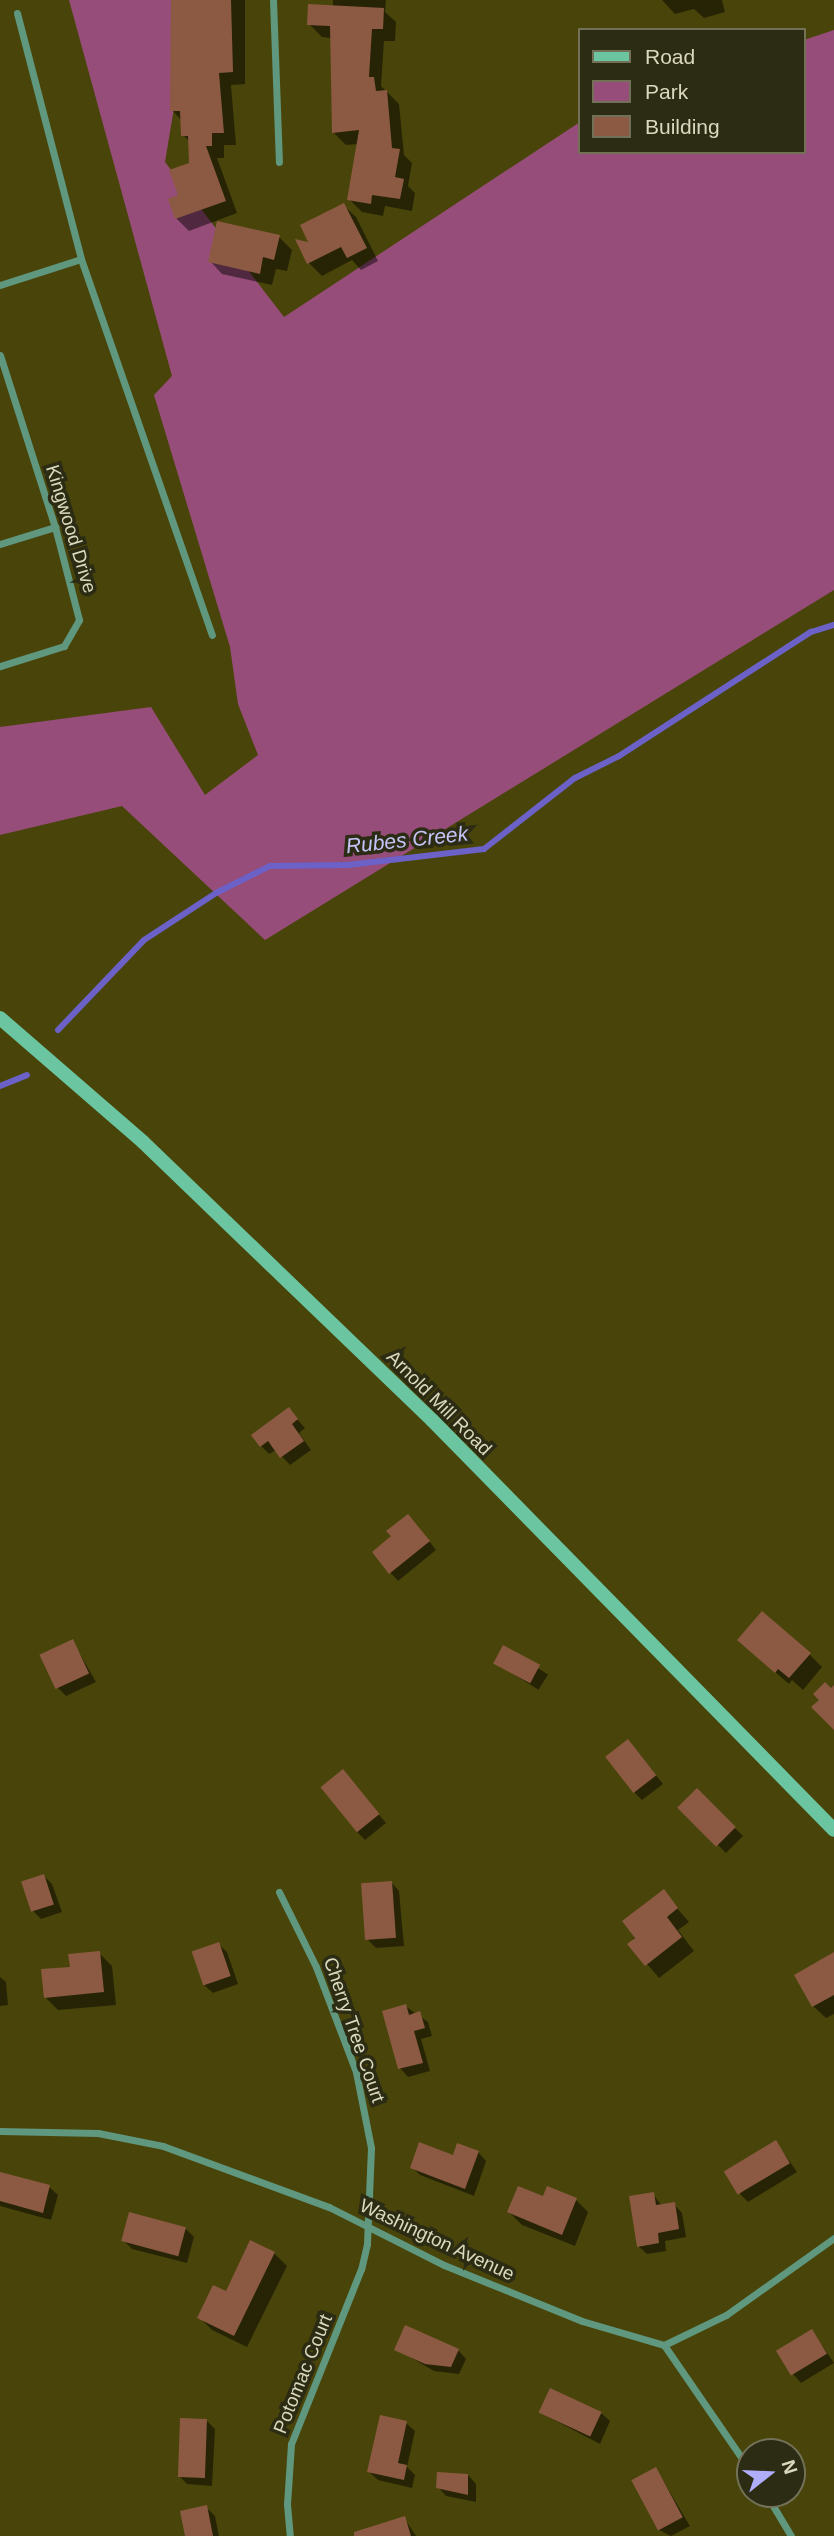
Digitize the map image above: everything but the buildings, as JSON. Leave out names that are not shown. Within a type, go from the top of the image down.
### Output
[{"type":"main road","name":"Arnold Mill Road","points":[[0,1018],[143,1142],[432,1420],[834,1830]]},
{"type":"street","points":[[273,0],[279,162]]},
{"type":"street","points":[[17,13],[81,259],[212,635]]},
{"type":"street","points":[[0,285],[81,259]]},
{"type":"street","name":"Kingwood Drive","points":[[0,355],[77,604],[74,635],[64,646],[0,666]]},
{"type":"street","points":[[0,544],[55,527]]},
{"type":"street","name":"Cherry Tree Court","points":[[279,1892],[316,1967],[359,2083],[371,2148],[367,2227]]},
{"type":"street","name":"Washington Avenue","points":[[0,2131],[98,2133],[163,2146],[317,2203],[444,2264],[582,2321],[664,2345]]},
{"type":"street","name":"Potomac Court","points":[[290,2536],[287,2493],[291,2444],[361,2269],[367,2227]]},
{"type":"street","points":[[736,2450],[664,2345],[726,2315],[834,2238]]},
{"type":"street","points":[[774,2508],[791,2536]]},
{"type":"green space","points":[[69,0],[192,0],[165,162],[284,317],[578,123],[578,154],[806,154],[806,39],[834,30],[834,590],[265,940],[122,806],[0,835],[0,727],[151,707],[205,795],[258,755],[238,704],[230,647],[154,395],[172,376]]},
{"type":"waterway","name":"Rubes Creek","points":[[58,1030],[144,940],[216,893],[270,866],[348,865],[484,849],[575,778],[619,756],[811,632],[834,625]]},
{"type":"waterway","name":"Rubes Creek","points":[[0,1086],[27,1075]]}]
